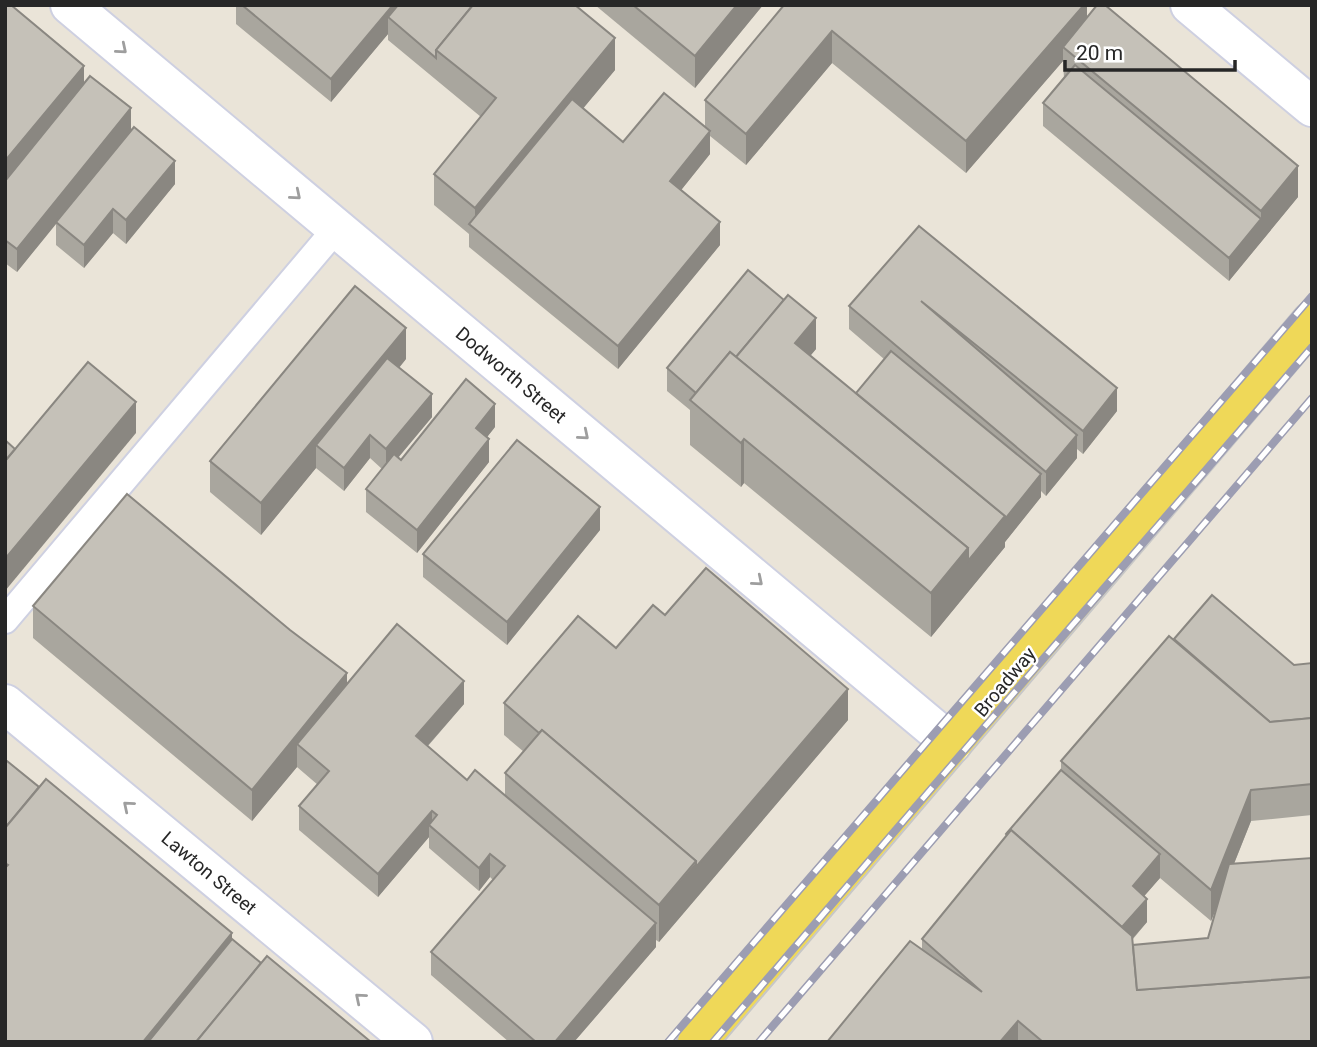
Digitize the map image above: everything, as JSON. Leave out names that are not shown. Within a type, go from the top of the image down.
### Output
[{"type":"main road","name":"Broadway","points":[[697,1042],[1312,321]]},
{"type":"street","name":"Dodworth Street","points":[[70,5],[952,744]]},
{"type":"street","points":[[1190,5],[1312,107]]},
{"type":"street","name":"Lawton Street","points":[[5,704],[412,1042]]},
{"type":"lane","points":[[5,620],[336,229]]},
{"type":"building","points":[[5,5],[11,5],[84,66],[5,161]]},
{"type":"building","points":[[242,5],[393,5],[331,79]]},
{"type":"building","points":[[398,5],[473,5],[436,50],[436,58],[388,17]]},
{"type":"building","points":[[473,5],[575,5],[615,38],[475,208],[434,174],[496,98],[436,50]]},
{"type":"building","points":[[633,5],[737,5],[695,56]]},
{"type":"building","points":[[784,5],[1084,5],[966,141],[832,31],[746,134],[705,100]]},
{"type":"building","points":[[1097,5],[1105,5],[1298,166],[1261,211],[1063,47]]},
{"type":"building","points":[[1075,65],[1261,219],[1229,258],[1043,103]]},
{"type":"building","points":[[90,76],[131,108],[17,249],[5,240],[5,181]]},
{"type":"building","points":[[664,93],[710,131],[670,181],[720,222],[618,346],[469,224],[572,99],[623,142]]},
{"type":"building","points":[[134,127],[175,161],[126,220],[113,209],[84,245],[56,222]]},
{"type":"building","points":[[919,226],[1117,388],[1083,431],[921,301],[1077,435],[1046,472],[849,306]]},
{"type":"building","points":[[748,270],[784,300],[736,357],[730,352],[696,393],[667,368]]},
{"type":"building","points":[[355,286],[406,328],[261,503],[210,461]]},
{"type":"building","points":[[788,295],[816,318],[795,343],[1005,516],[968,561],[968,548],[736,357]]},
{"type":"building","points":[[891,351],[1041,474],[1005,519],[1005,516],[856,393]]},
{"type":"building","points":[[730,352],[968,548],[931,593],[744,439],[741,443],[690,400]]},
{"type":"building","points":[[387,358],[432,394],[386,449],[370,435],[344,468],[316,445]]},
{"type":"building","points":[[88,362],[136,402],[5,559],[5,461]]},
{"type":"building","points":[[466,379],[495,404],[476,428],[489,439],[417,530],[366,489],[394,454],[401,460]]},
{"type":"building","points":[[5,440],[15,449],[5,461]]},
{"type":"building","points":[[517,440],[600,507],[507,622],[423,554]]},
{"type":"building","points":[[127,494],[290,630],[347,673],[252,790],[33,606]]},
{"type":"building","points":[[706,568],[848,689],[696,867],[696,861],[542,730],[539,733],[504,703],[578,616],[616,648],[653,605],[665,615]]},
{"type":"building","points":[[1212,595],[1294,665],[1312,663],[1312,718],[1270,722],[1174,639]]},
{"type":"building","points":[[397,624],[464,681],[416,736],[467,780],[475,770],[656,923],[555,1042],[536,1042],[431,952],[505,866],[490,854],[479,868],[429,825],[437,815],[432,811],[378,874],[299,806],[329,771],[297,744]]},
{"type":"building","points":[[1169,636],[1270,722],[1312,718],[1312,784],[1251,790],[1211,890],[1061,761]]},
{"type":"building","points":[[542,730],[696,861],[659,905],[505,773]]},
{"type":"building","points":[[7,761],[39,787],[5,828],[5,763]]},
{"type":"building","points":[[1061,770],[1160,854],[1133,886],[1147,899],[1122,927],[1011,830],[1006,834]]},
{"type":"building","points":[[46,779],[232,933],[143,1042],[5,1042],[5,868],[8,865],[5,863],[5,828]]},
{"type":"building","points":[[1011,830],[1132,936],[1137,990],[1312,977],[1312,1042],[1043,1042],[1018,1021],[1000,1042],[827,1042],[910,941],[982,992],[922,939]]},
{"type":"building","points":[[1312,858],[1312,977],[1137,990],[1133,945],[1208,938],[1229,864]]},
{"type":"building","points":[[232,939],[261,963],[196,1042],[148,1042]]},
{"type":"building","points":[[267,956],[371,1042],[196,1042]]},
{"type":"railway","points":[[668,1042],[1312,296]]},
{"type":"railway","points":[[713,1042],[1312,347]]},
{"type":"railway","points":[[759,1042],[1312,398]]}]
